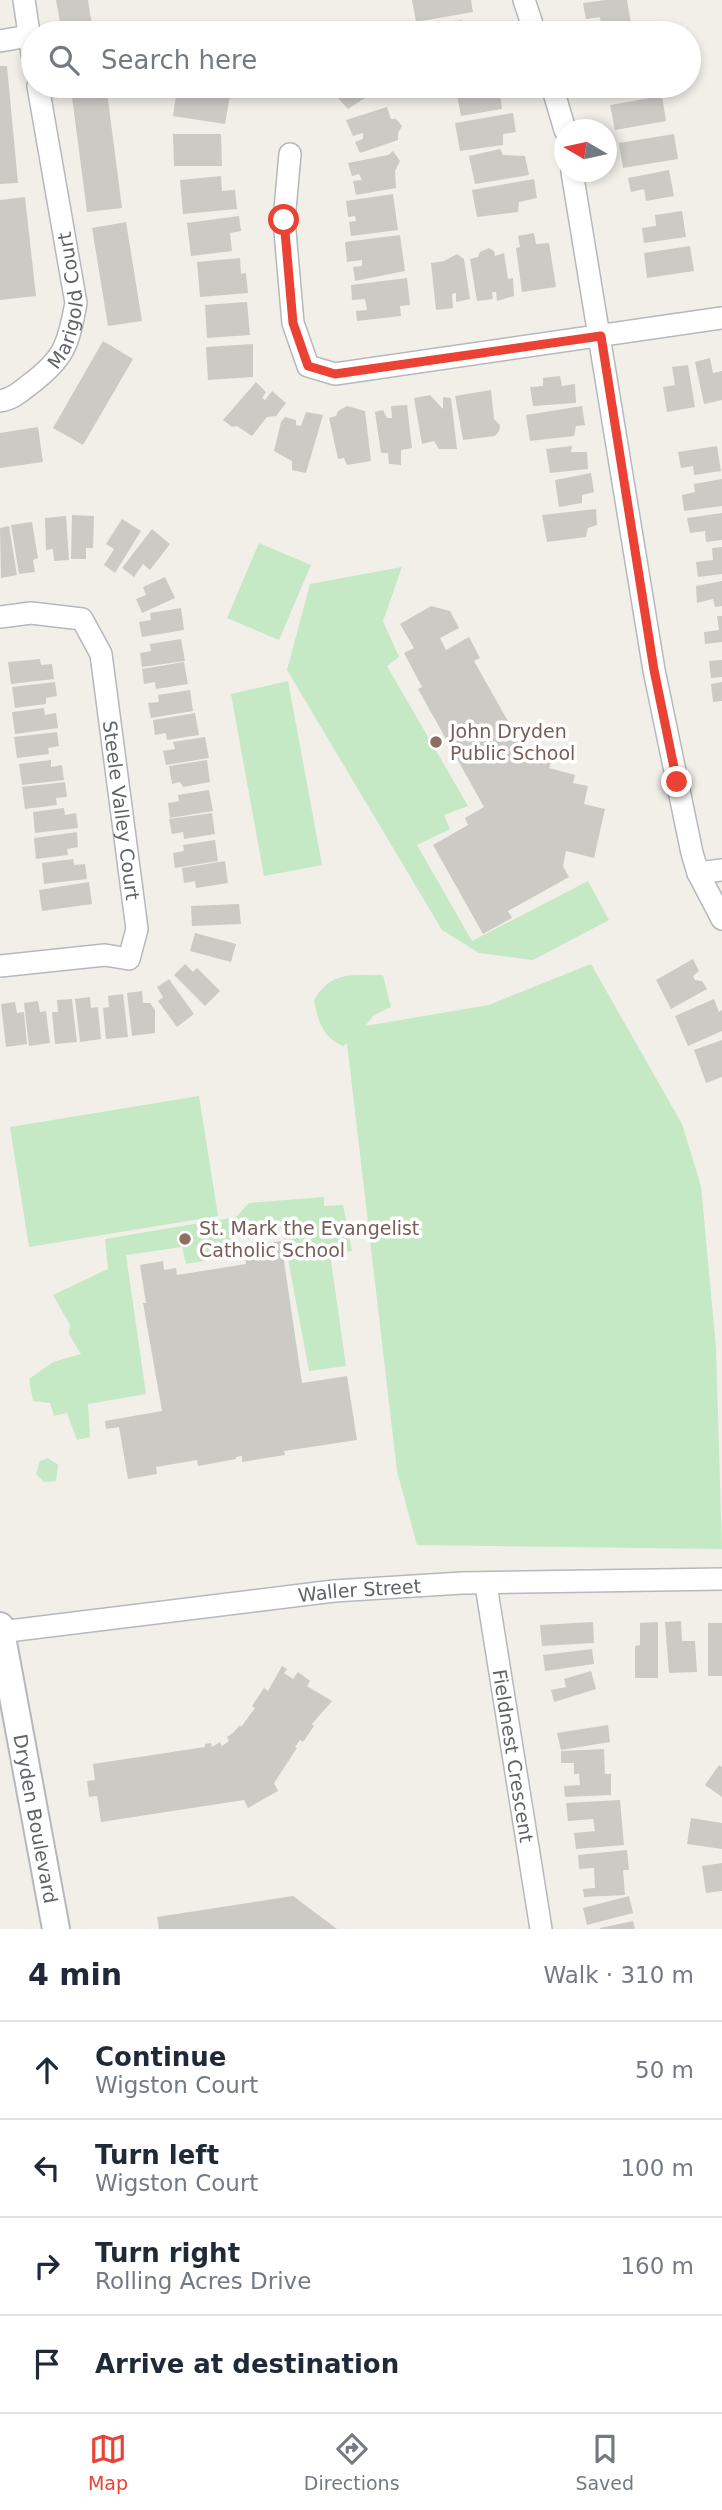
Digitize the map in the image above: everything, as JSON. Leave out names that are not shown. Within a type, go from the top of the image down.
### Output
[{"type":"street","points":[[24,0],[27,21]]},
{"type":"street","points":[[524,0],[531,21]]},
{"type":"street","points":[[0,41],[21,37]]},
{"type":"street","name":"Marigold Court","points":[[0,401],[10,400],[53,368],[70,336],[76,303],[40,98]]},
{"type":"street","points":[[556,98],[562,119]]},
{"type":"street","points":[[290,154],[284,220],[293,323],[308,366],[335,374],[722,318]]},
{"type":"street","points":[[574,182],[654,670],[698,873],[722,919]]},
{"type":"street","name":"Steele Valley Court","points":[[0,617],[31,613],[82,619],[101,654],[137,929],[129,959],[105,955],[0,966]]},
{"type":"street","points":[[698,873],[722,870]]},
{"type":"street","name":"Waller Street","points":[[0,1632],[334,1591],[461,1583],[486,1585],[677,1578],[722,1579]]},
{"type":"street","name":"Fieldnest Crescent","points":[[486,1585],[541,1929]]},
{"type":"street","name":"Dryden Boulevard","points":[[0,1626],[56,1929]]},
{"type":"green space","points":[[259,543],[311,565],[279,640],[227,618]]},
{"type":"green space","points":[[402,567],[383,621],[399,657],[387,666],[468,806],[444,815],[450,829],[417,845],[472,941],[588,881],[609,920],[533,960],[479,953],[442,930],[287,670],[310,584]]},
{"type":"green space","points":[[288,681],[322,865],[264,876],[231,694]]},
{"type":"green space","points":[[591,964],[682,1124],[701,1186],[716,1348],[722,1549],[417,1545],[397,1471],[347,1043],[343,1046],[326,1033],[319,1021],[314,1000],[321,990],[336,979],[352,975],[383,975],[391,1007],[374,1015],[365,1026],[489,1005]]},
{"type":"green space","points":[[199,1096],[218,1216],[29,1247],[10,1127]]},
{"type":"green space","points":[[324,1197],[324,1206],[343,1205],[352,1251],[330,1254],[346,1366],[309,1371],[282,1227],[236,1237],[237,1255],[186,1264],[182,1247],[126,1255],[146,1394],[88,1404],[90,1437],[77,1440],[67,1413],[54,1416],[50,1403],[33,1401],[29,1379],[53,1362],[81,1354],[69,1334],[70,1325],[53,1295],[108,1269],[105,1239],[236,1217],[249,1203]]},
{"type":"green space","points":[[48,1458],[58,1465],[56,1481],[44,1482],[36,1474],[40,1461]]},
{"type":"building","points":[[56,0],[88,0],[91,21],[60,21]]},
{"type":"building","points":[[412,0],[471,0],[473,12],[416,21]]},
{"type":"building","points":[[627,0],[631,21],[600,21],[600,17],[586,19],[583,3]]},
{"type":"building","points":[[0,66],[7,66],[18,183],[0,184]]},
{"type":"building","points":[[72,98],[108,98],[122,208],[87,212]]},
{"type":"building","points":[[176,98],[230,98],[225,124],[173,116]]},
{"type":"building","points":[[338,98],[365,98],[348,109]]},
{"type":"building","points":[[458,98],[501,98],[502,109],[461,116]]},
{"type":"building","points":[[662,98],[666,121],[617,130],[617,119],[613,119],[610,105]]},
{"type":"building","points":[[387,107],[391,119],[396,119],[402,126],[398,140],[360,153],[355,142],[363,139],[363,133],[353,136],[346,120]]},
{"type":"building","points":[[513,113],[516,132],[503,134],[503,145],[460,151],[455,123]]},
{"type":"building","points":[[173,134],[221,134],[222,166],[174,166]]},
{"type":"building","points":[[674,134],[678,159],[623,168],[619,143]]},
{"type":"building","points":[[500,149],[503,155],[525,156],[529,175],[475,184],[469,156]]},
{"type":"building","points":[[393,151],[400,161],[395,171],[396,188],[356,195],[353,181],[362,180],[359,174],[352,176],[348,163],[388,155]]},
{"type":"building","points":[[669,170],[674,196],[646,201],[644,189],[631,192],[628,178]]},
{"type":"building","points":[[221,176],[222,191],[235,190],[237,209],[183,214],[180,180]]},
{"type":"building","points":[[534,179],[537,198],[519,202],[518,212],[477,217],[472,190]]},
{"type":"building","points":[[393,194],[398,230],[351,236],[349,222],[356,221],[355,216],[348,217],[346,201]]},
{"type":"building","points":[[25,197],[36,296],[0,300],[0,200]]},
{"type":"building","points":[[682,211],[686,237],[644,243],[642,228],[656,226],[655,215]]},
{"type":"building","points":[[239,216],[241,231],[230,233],[232,251],[191,256],[187,223]]},
{"type":"building","points":[[126,222],[142,321],[108,326],[92,228]]},
{"type":"building","points":[[534,233],[536,244],[549,243],[556,287],[522,292],[516,248],[520,247],[518,236]]},
{"type":"building","points":[[400,235],[405,271],[355,281],[353,267],[362,266],[362,260],[347,262],[345,242]]},
{"type":"building","points":[[690,246],[694,271],[647,278],[644,253]]},
{"type":"building","points":[[489,248],[494,251],[495,256],[504,253],[508,279],[513,278],[514,296],[497,301],[496,292],[492,292],[493,299],[477,301],[470,259],[478,257],[480,252]]},
{"type":"building","points":[[457,254],[464,259],[470,299],[456,302],[456,293],[452,294],[453,308],[436,310],[431,263],[444,261]]},
{"type":"building","points":[[240,258],[241,274],[246,273],[248,293],[200,297],[197,262]]},
{"type":"building","points":[[407,278],[410,305],[400,306],[401,316],[357,321],[356,311],[367,310],[365,299],[352,300],[351,285]]},
{"type":"building","points":[[247,302],[250,335],[207,338],[205,305]]},
{"type":"building","points":[[103,341],[133,359],[83,445],[53,428]]},
{"type":"building","points":[[253,344],[253,377],[208,380],[206,347]]},
{"type":"building","points":[[710,358],[713,373],[722,371],[722,400],[704,404],[695,362]]},
{"type":"building","points":[[688,365],[695,407],[667,412],[663,387],[675,385],[672,367]]},
{"type":"building","points":[[560,376],[562,386],[575,384],[576,403],[533,406],[530,387],[543,386],[543,378]]},
{"type":"building","points":[[256,382],[266,392],[262,398],[265,400],[272,391],[286,403],[276,416],[267,417],[252,436],[223,420]]},
{"type":"building","points":[[491,390],[494,419],[500,425],[499,431],[495,436],[463,440],[455,396]]},
{"type":"building","points":[[430,395],[443,409],[443,397],[451,398],[457,449],[439,449],[434,441],[422,444],[414,398]]},
{"type":"building","points":[[407,405],[412,448],[401,450],[401,465],[389,464],[388,453],[381,453],[375,412],[383,410],[387,418],[392,418],[391,406]]},
{"type":"building","points":[[347,406],[365,411],[371,461],[347,465],[344,458],[338,459],[329,418],[336,416],[338,411]]},
{"type":"building","points":[[582,406],[585,425],[576,426],[574,436],[530,441],[526,415]]},
{"type":"building","points":[[306,412],[323,415],[306,473],[292,470],[292,461],[274,451],[281,422],[285,417],[296,420],[296,425],[301,426]]},
{"type":"building","points":[[38,427],[43,462],[0,468],[0,433]]},
{"type":"building","points":[[572,446],[571,452],[587,452],[588,469],[550,473],[546,449]]},
{"type":"building","points":[[717,446],[721,471],[694,475],[693,466],[681,468],[678,452]]},
{"type":"building","points":[[591,473],[594,492],[582,495],[582,503],[559,507],[555,480]]},
{"type":"building","points":[[722,479],[722,506],[684,511],[682,495],[695,492],[694,484]]},
{"type":"building","points":[[596,509],[597,525],[588,528],[586,537],[547,542],[542,515]]},
{"type":"building","points":[[722,513],[722,540],[706,542],[705,531],[690,533],[687,518]]},
{"type":"building","points":[[72,515],[94,516],[93,548],[86,548],[86,559],[71,559]]},
{"type":"building","points":[[66,516],[69,560],[54,561],[53,549],[46,550],[45,518]]},
{"type":"building","points":[[122,519],[141,531],[115,573],[104,565],[114,549],[106,544]]},
{"type":"building","points":[[32,522],[38,558],[33,560],[35,572],[19,574],[11,525]]},
{"type":"building","points":[[9,526],[17,575],[1,578],[0,528]]},
{"type":"building","points":[[152,529],[170,544],[150,570],[143,564],[134,577],[122,568]]},
{"type":"building","points":[[722,547],[722,574],[698,577],[696,562],[713,560],[712,548]]},
{"type":"building","points":[[165,577],[175,598],[142,613],[136,599],[146,595],[143,587]]},
{"type":"building","points":[[722,581],[722,606],[715,607],[713,599],[697,603],[696,586]]},
{"type":"building","points":[[431,606],[450,611],[459,628],[440,638],[446,650],[469,637],[480,658],[474,661],[526,753],[552,760],[549,768],[575,775],[573,783],[588,786],[584,804],[605,809],[594,858],[566,851],[563,866],[569,877],[508,911],[512,918],[483,934],[433,845],[468,825],[465,818],[484,807],[418,689],[422,687],[404,653],[414,648],[400,624]]},
{"type":"building","points":[[181,608],[184,630],[142,637],[139,622],[151,620],[150,613]]},
{"type":"building","points":[[717,616],[722,616],[722,642],[705,644],[704,632],[719,630]]},
{"type":"building","points":[[181,639],[185,661],[142,667],[140,653],[151,651],[150,644]]},
{"type":"building","points":[[40,659],[41,665],[52,664],[54,679],[11,684],[8,662]]},
{"type":"building","points":[[722,660],[722,677],[711,678],[709,661]]},
{"type":"building","points":[[184,662],[188,684],[156,689],[155,682],[144,684],[142,669]]},
{"type":"building","points":[[55,682],[57,696],[46,698],[46,704],[15,708],[12,687]]},
{"type":"building","points":[[722,682],[722,701],[713,702],[711,684]]},
{"type":"building","points":[[190,690],[193,711],[151,718],[148,703],[159,702],[158,695]]},
{"type":"building","points":[[44,708],[45,715],[56,713],[58,728],[15,734],[12,712]]},
{"type":"building","points":[[195,713],[199,735],[167,740],[166,733],[155,735],[153,720]]},
{"type":"building","points":[[57,732],[59,746],[48,748],[49,754],[17,758],[14,737]]},
{"type":"building","points":[[205,737],[209,758],[166,765],[163,751],[175,749],[173,742]]},
{"type":"building","points":[[51,760],[51,767],[62,765],[64,780],[22,785],[19,764]]},
{"type":"building","points":[[207,760],[210,782],[183,787],[180,782],[172,784],[169,766]]},
{"type":"building","points":[[65,782],[67,797],[56,798],[57,805],[25,809],[22,787]]},
{"type":"building","points":[[209,790],[213,811],[170,818],[168,803],[179,801],[178,795]]},
{"type":"building","points":[[64,808],[65,815],[76,813],[78,828],[35,833],[33,812]]},
{"type":"building","points":[[212,813],[215,834],[184,839],[183,832],[172,834],[169,819]]},
{"type":"building","points":[[77,832],[78,847],[67,849],[68,855],[36,859],[34,838]]},
{"type":"building","points":[[215,840],[218,861],[175,868],[173,853],[184,851],[183,845]]},
{"type":"building","points":[[73,859],[74,865],[85,864],[87,879],[44,884],[42,863]]},
{"type":"building","points":[[225,861],[228,883],[196,888],[195,881],[184,883],[182,868]]},
{"type":"building","points":[[89,882],[92,904],[42,911],[39,890]]},
{"type":"building","points":[[239,904],[241,924],[192,926],[191,906]]},
{"type":"building","points":[[195,933],[236,944],[231,962],[190,951]]},
{"type":"building","points":[[693,959],[699,971],[693,976],[695,980],[702,981],[707,989],[671,1009],[656,980]]},
{"type":"building","points":[[185,964],[193,972],[197,968],[220,991],[205,1006],[174,975]]},
{"type":"building","points":[[169,979],[194,1014],[177,1027],[158,1001],[163,997],[157,987]]},
{"type":"building","points":[[142,991],[143,1003],[150,1003],[155,1010],[155,1033],[132,1036],[127,993]]},
{"type":"building","points":[[123,994],[128,1037],[106,1039],[103,1008],[109,1007],[108,996]]},
{"type":"building","points":[[90,997],[91,1008],[98,1007],[101,1039],[80,1042],[75,999]]},
{"type":"building","points":[[72,999],[77,1042],[55,1044],[52,1012],[58,1012],[57,1000]]},
{"type":"building","points":[[714,999],[719,1012],[722,1010],[722,1031],[688,1046],[675,1016]]},
{"type":"building","points":[[38,1001],[40,1012],[46,1011],[50,1043],[29,1046],[24,1003]]},
{"type":"building","points":[[15,1002],[17,1013],[24,1012],[27,1044],[6,1047],[1,1004]]},
{"type":"building","points":[[722,1040],[722,1077],[706,1083],[694,1050]]},
{"type":"building","points":[[281,1241],[302,1383],[347,1376],[357,1440],[284,1451],[285,1455],[242,1462],[242,1456],[198,1466],[197,1460],[156,1467],[157,1474],[128,1479],[119,1427],[106,1429],[105,1421],[162,1411],[143,1303],[146,1303],[140,1265],[163,1261],[164,1270],[176,1268],[177,1275],[246,1264],[245,1256],[255,1254],[254,1245]]},
{"type":"building","points":[[681,1621],[682,1641],[695,1641],[697,1672],[669,1673],[665,1622]]},
{"type":"building","points":[[593,1622],[594,1643],[542,1646],[540,1625]]},
{"type":"building","points":[[658,1622],[658,1678],[635,1678],[635,1646],[640,1645],[640,1623]]},
{"type":"building","points":[[708,1623],[722,1623],[722,1676],[708,1676]]},
{"type":"building","points":[[592,1649],[594,1664],[545,1671],[543,1655]]},
{"type":"building","points":[[282,1666],[287,1669],[284,1673],[293,1679],[298,1672],[310,1681],[307,1686],[332,1701],[312,1724],[314,1726],[303,1742],[300,1740],[295,1747],[297,1748],[274,1783],[278,1791],[248,1808],[244,1800],[101,1822],[97,1796],[89,1797],[87,1781],[95,1780],[93,1764],[205,1747],[205,1744],[211,1743],[212,1747],[220,1742],[222,1746],[229,1741],[227,1737],[240,1725],[241,1727],[255,1708],[252,1706],[264,1688],[268,1691]]},
{"type":"building","points":[[591,1671],[596,1689],[554,1702],[551,1690],[566,1687],[564,1679]]},
{"type":"building","points":[[608,1725],[610,1742],[561,1750],[557,1733]]},
{"type":"building","points":[[604,1749],[605,1774],[611,1774],[611,1795],[565,1797],[564,1786],[580,1785],[579,1774],[574,1774],[574,1763],[561,1763],[561,1751]]},
{"type":"building","points":[[719,1765],[722,1767],[722,1797],[705,1785]]},
{"type":"building","points":[[620,1800],[624,1845],[576,1849],[574,1833],[595,1831],[593,1819],[568,1821],[566,1803]]},
{"type":"building","points":[[691,1818],[722,1823],[722,1849],[687,1844]]},
{"type":"building","points":[[627,1850],[629,1870],[623,1870],[625,1895],[584,1897],[583,1889],[595,1888],[594,1868],[579,1869],[578,1855]]},
{"type":"building","points":[[722,1863],[722,1891],[706,1893],[702,1866]]},
{"type":"building","points":[[293,1896],[337,1929],[159,1929],[157,1917]]},
{"type":"building","points":[[629,1896],[633,1913],[587,1925],[583,1908]]},
{"type":"building","points":[[633,1921],[635,1929],[600,1929],[600,1928]]},
{"type":"place","name":"John Dryden Public School","points":[[436,742]]},
{"type":"place","name":"St. Mark the Evangelist Catholic School","points":[[185,1239]]},
{"type":"route","points":[[284,220],[293,323],[308,366],[335,374],[601,336],[654,670],[677,782]]}]
